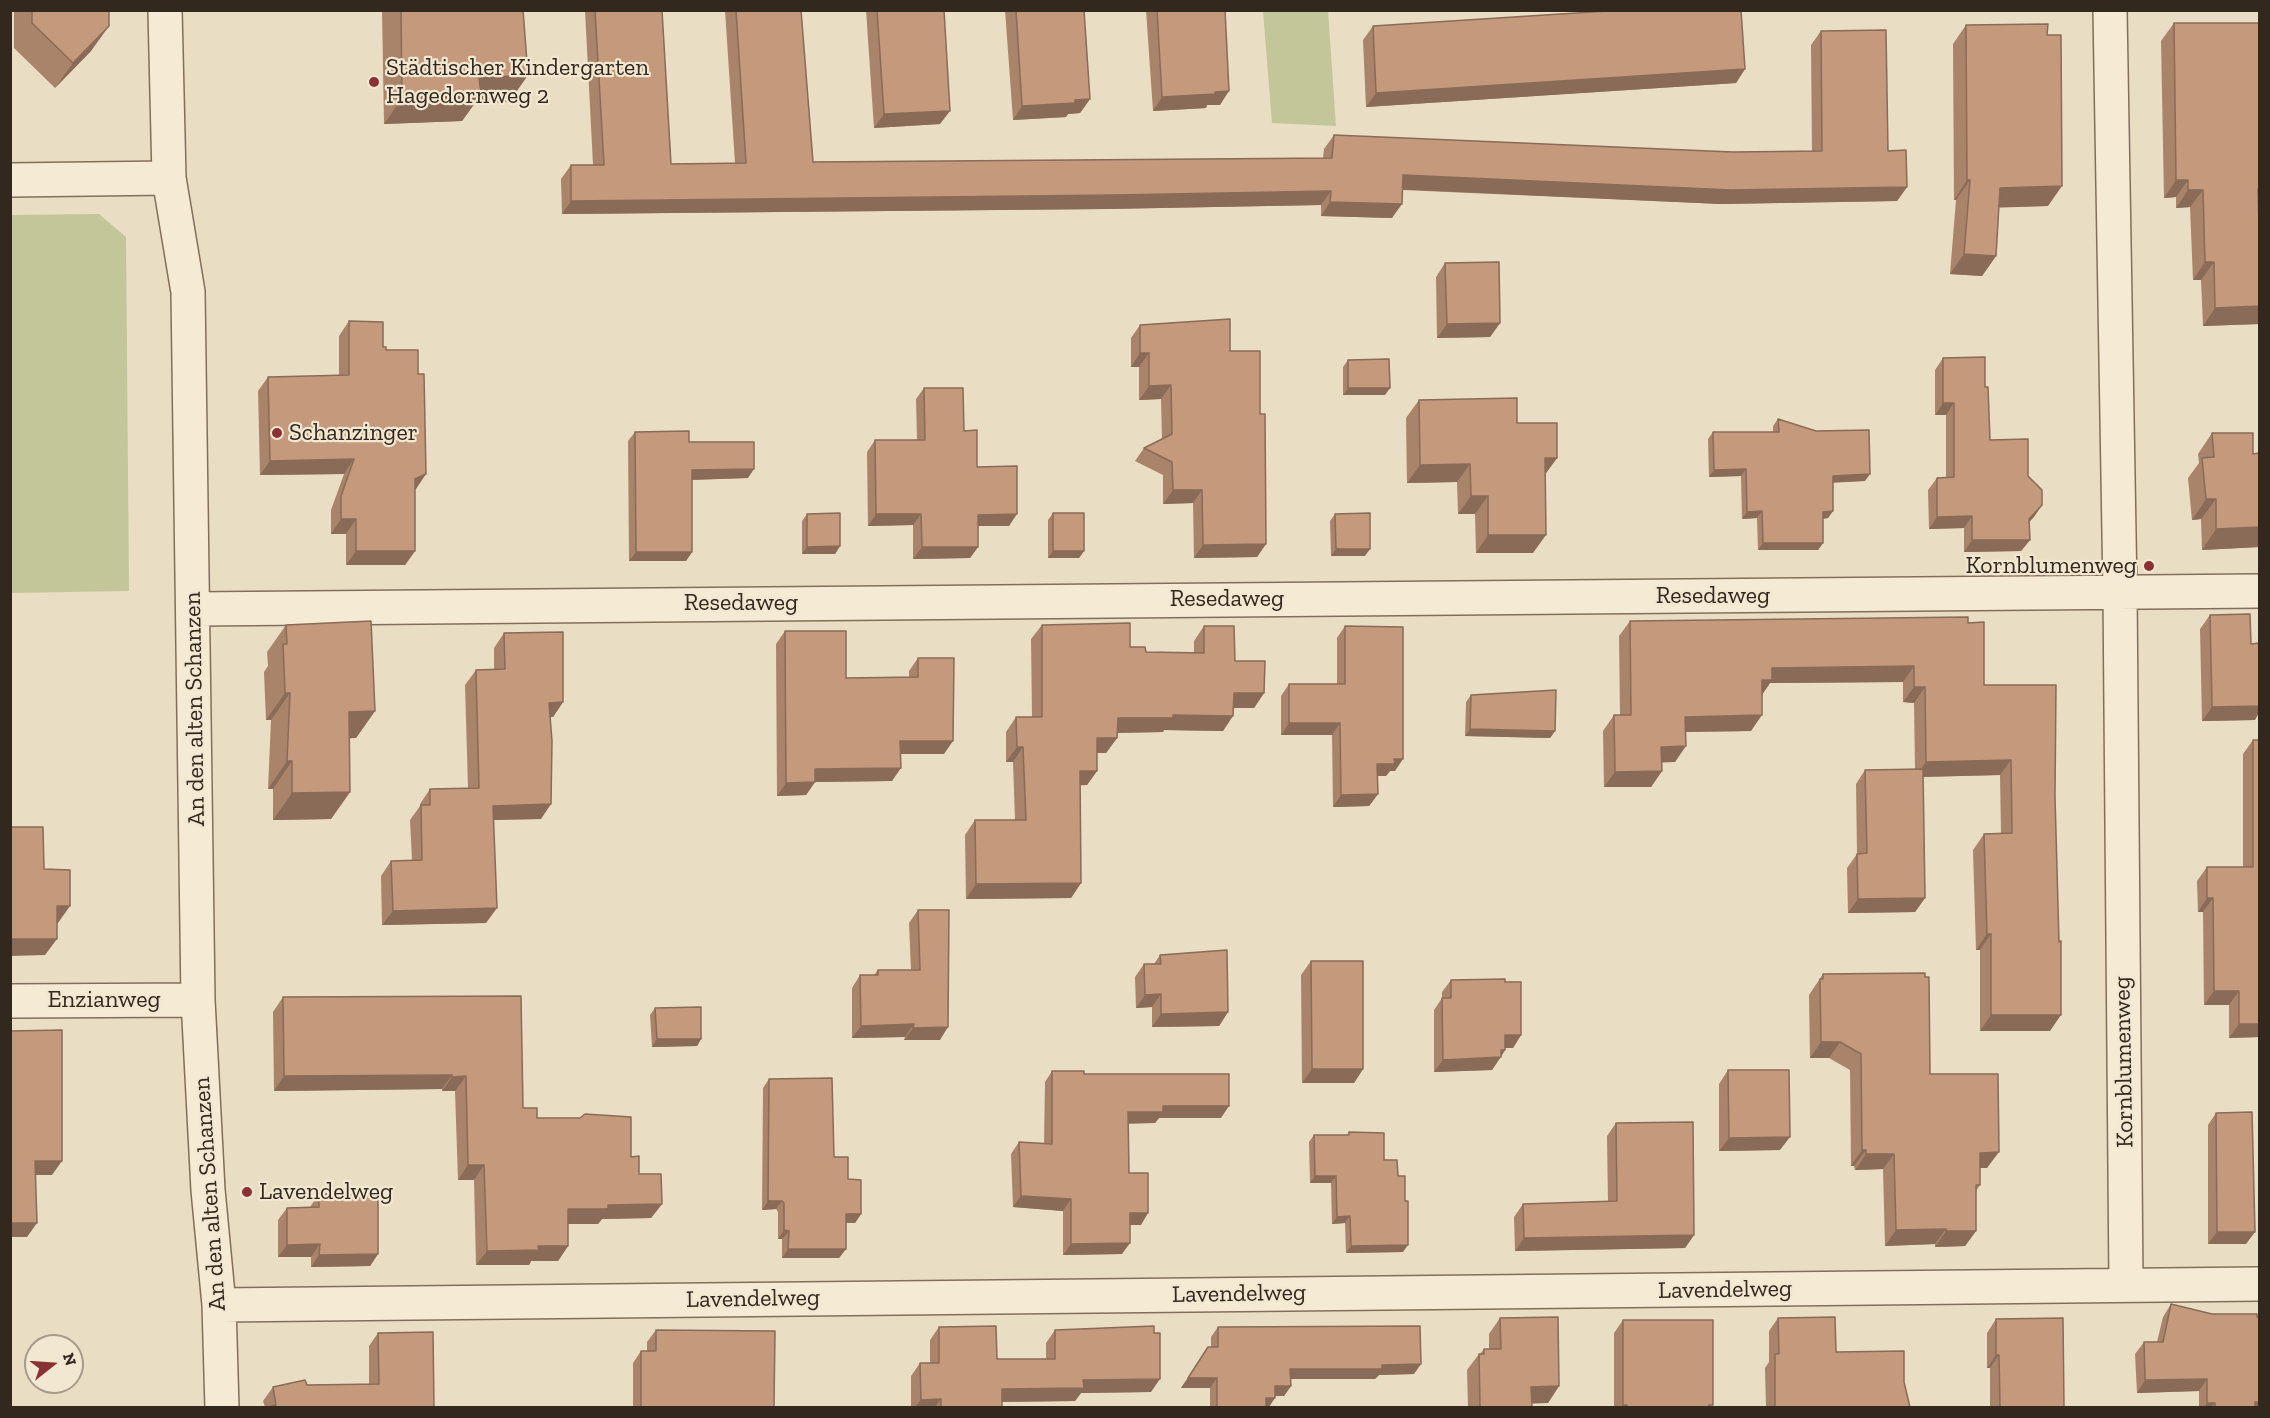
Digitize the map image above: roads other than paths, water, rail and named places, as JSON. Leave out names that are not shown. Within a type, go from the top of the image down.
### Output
[{"type":"street","name":"An den alten Schanzen","points":[[165,10],[169,178],[189,292],[198,1000],[208,1190],[219,1305],[222,1407]]},
{"type":"street","name":"Kornblumenweg","points":[[2110,10],[2120,592],[2126,1285]]},
{"type":"street","points":[[10,180],[169,178]]},
{"type":"street","name":"Resedaweg","points":[[194,609],[2259,591]]},
{"type":"street","name":"Enzianweg","points":[[10,1001],[198,1000]]},
{"type":"street","name":"Lavendelweg","points":[[219,1305],[2259,1284]]},
{"type":"place","name":"Städtischer Kindergarten Hagedornweg 2","points":[[374,82]]},
{"type":"place","name":"Schanzinger","points":[[277,433]]},
{"type":"place","name":"Kornblumenweg","points":[[2149,566]]},
{"type":"place","name":"Lavendelweg","points":[[247,1192]]}]
